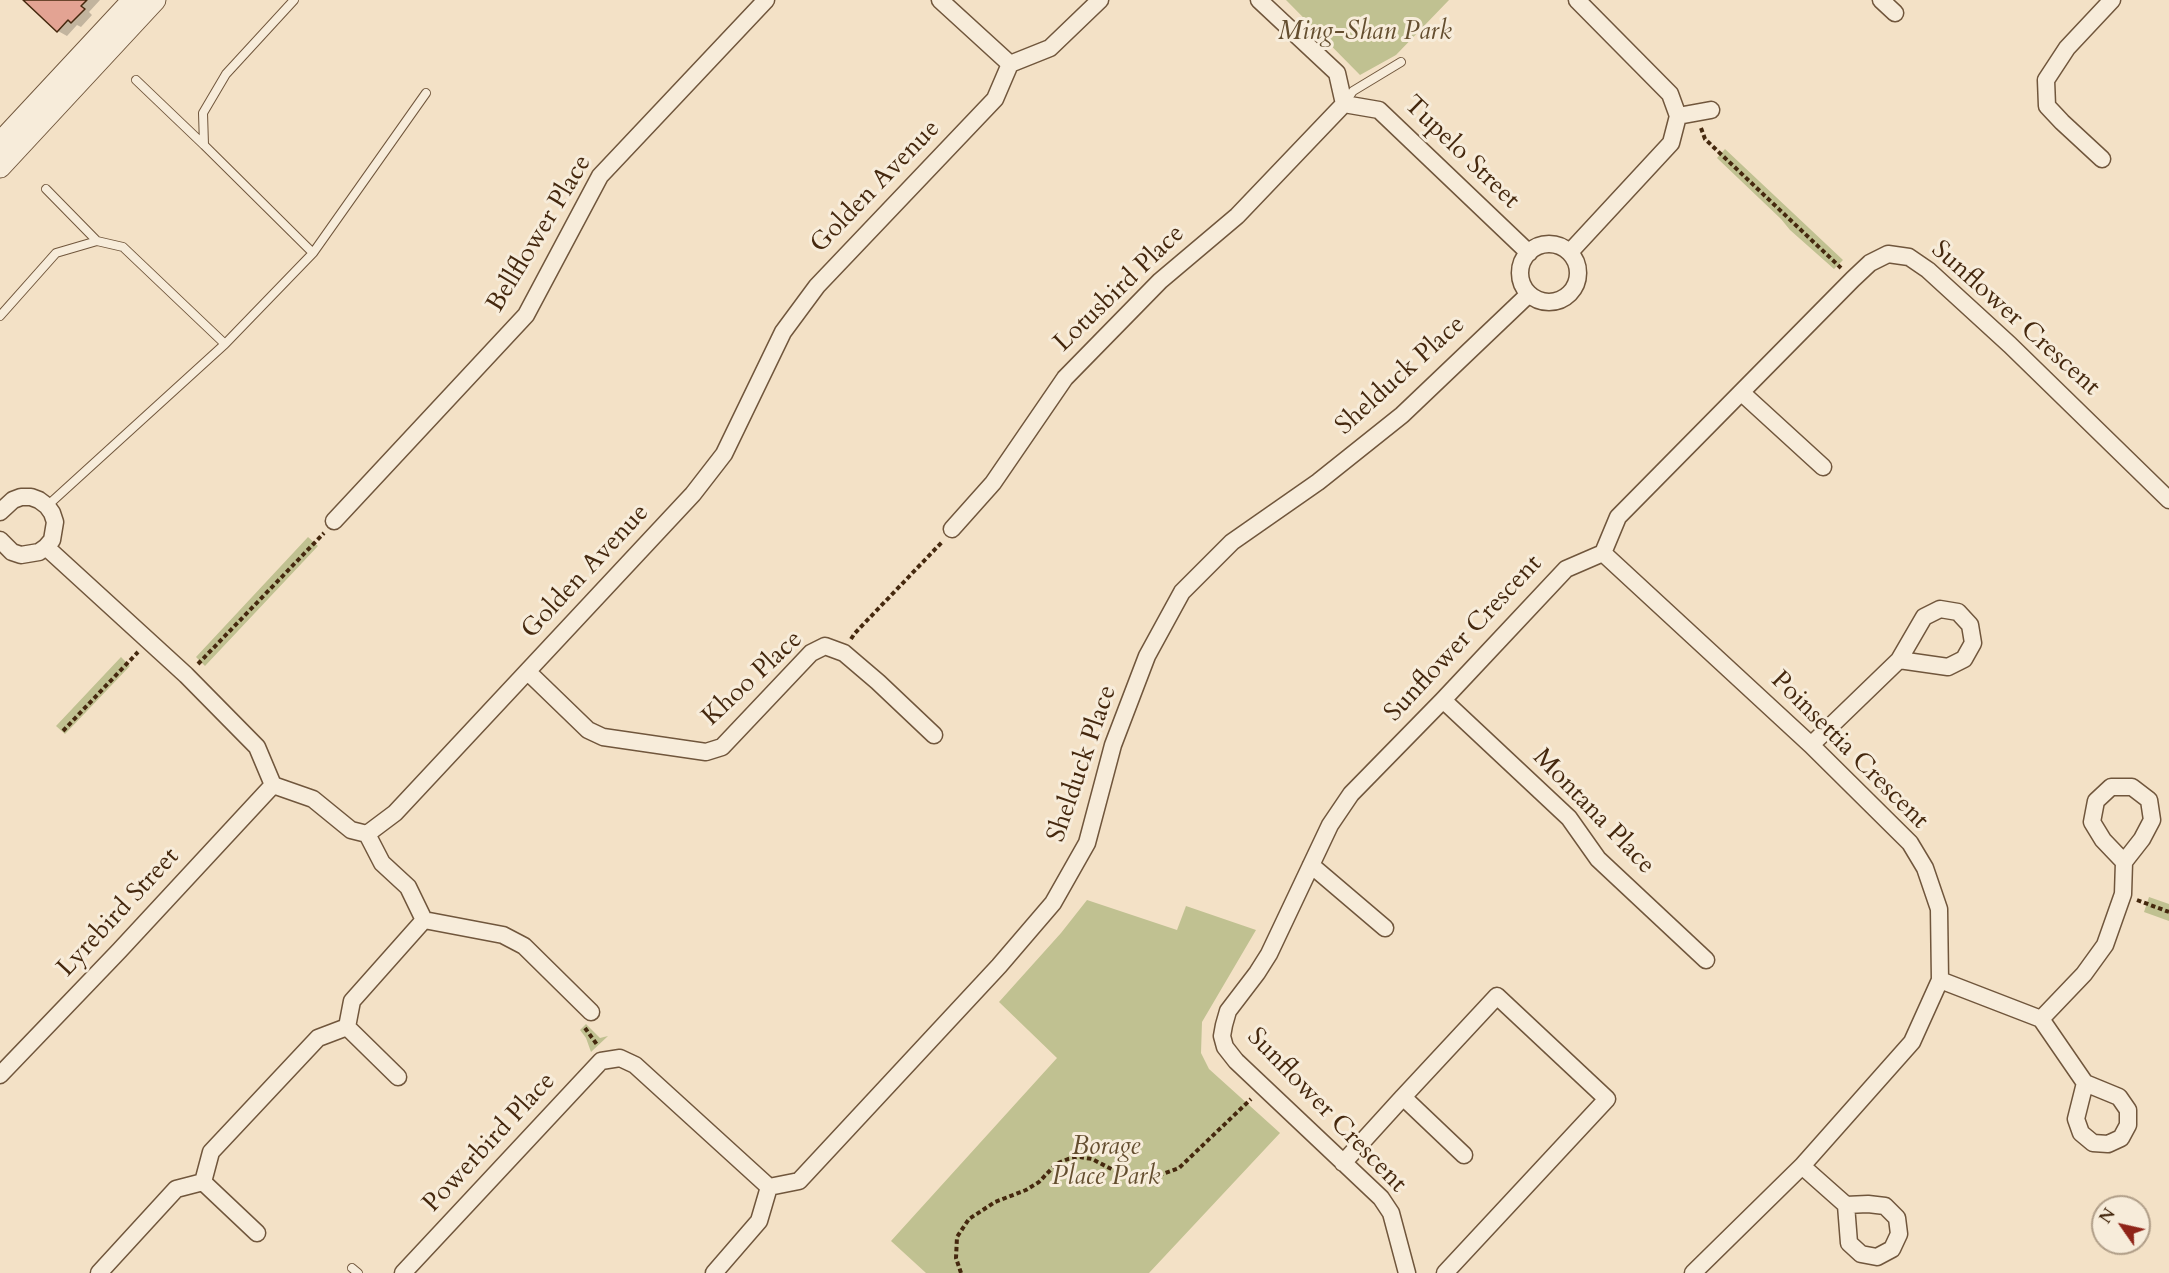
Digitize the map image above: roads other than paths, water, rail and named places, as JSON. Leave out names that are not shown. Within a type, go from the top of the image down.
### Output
[{"type":"street","points":[[0,143],[133,0]]},
{"type":"street","points":[[0,167],[155,0]]},
{"type":"street","name":"Bellflower Place","points":[[334,522],[526,315],[600,176],[766,0]]},
{"type":"street","points":[[940,0],[1010,64],[1050,48],[1100,0]]},
{"type":"street","points":[[1258,0],[1337,73],[1344,104]]},
{"type":"street","points":[[1570,252],[1671,143],[1678,116],[1670,94],[1577,0]]},
{"type":"street","points":[[1881,0],[1894,13]]},
{"type":"street","points":[[2102,159],[2047,105],[2046,80],[2067,48],[2112,0]]},
{"type":"street","name":"Golden Avenue","points":[[367,834],[395,813],[693,494],[724,454],[788,325],[817,286],[995,99],[1010,64]]},
{"type":"street","name":"Tupelo Street","points":[[1344,104],[1378,110],[1529,253]]},
{"type":"street","name":"Lotusbird Place","points":[[952,529],[993,483],[1065,378],[1160,281],[1237,216],[1344,104]]},
{"type":"street","points":[[1678,116],[1703,111]]},
{"type":"street","points":[[1545,244],[1554,244],[1570,252],[1578,268],[1578,277],[1570,293],[1554,301],[1545,301],[1529,294],[1521,278],[1521,269],[1529,253],[1545,244]]},
{"type":"street","name":"Sunflower Crescent","points":[[1407,1273],[1391,1213],[1372,1188],[1236,1061],[1225,1047],[1222,1036],[1228,1011],[1269,954],[1330,825],[1351,794],[1566,569],[1603,553],[1618,517],[1870,262],[1887,254],[1909,257],[1928,270],[2010,345],[2169,500]]},
{"type":"street","name":"Shelduck Place","points":[[769,1187],[799,1181],[999,966],[1053,903],[1087,843],[1113,745],[1147,656],[1182,592],[1232,542],[1318,482],[1402,415],[1529,294]]},
{"type":"street","points":[[1742,393],[1823,467]]},
{"type":"street","points":[[2,506],[21,497],[39,500],[47,506],[55,522],[55,531],[46,547],[30,555],[21,555],[2,546]]},
{"type":"street","points":[[46,547],[186,675],[257,747],[273,785],[312,799],[351,830],[367,834],[382,862],[408,887],[424,920]]},
{"type":"street","name":"Poinsettia Crescent","points":[[1603,553],[1811,745],[1910,843],[1925,868],[1939,909],[1940,980],[1912,1042],[1802,1166],[1693,1273]]},
{"type":"street","name":"Khoo Place","points":[[528,672],[588,730],[603,737],[706,752],[722,747],[810,652],[825,646],[844,653],[934,735]]},
{"type":"street","points":[[1811,745],[1899,660]]},
{"type":"street","name":"Montana Place","points":[[1443,700],[1569,818],[1598,859],[1706,960]]},
{"type":"street","name":"Lyrebird Street","points":[[0,1075],[273,785]]},
{"type":"street","points":[[2041,1018],[2084,974],[2105,945],[2123,894],[2124,862]]},
{"type":"street","points":[[1311,865],[1385,928]]},
{"type":"street","points":[[424,920],[503,935],[524,946],[591,1012]]},
{"type":"street","points":[[347,1028],[352,1001],[424,920]]},
{"type":"street","points":[[1940,980],[2041,1018],[2085,1083]]},
{"type":"street","points":[[1343,1162],[1497,996],[1607,1099],[1445,1273]]},
{"type":"street","points":[[347,1028],[398,1077]]},
{"type":"street","points":[[203,1182],[211,1152],[318,1038],[347,1028]]},
{"type":"street","name":"Powerbird Place","points":[[403,1273],[601,1061],[620,1058],[635,1065],[769,1187]]},
{"type":"street","points":[[1403,1097],[1464,1155]]},
{"type":"street","points":[[1802,1166],[1846,1205]]},
{"type":"street","points":[[203,1182],[257,1233]]},
{"type":"street","points":[[99,1273],[176,1189],[203,1182]]},
{"type":"street","points":[[714,1273],[759,1221],[769,1187]]},
{"type":"lane","points":[[204,145],[203,113],[226,74],[294,0]]},
{"type":"lane","points":[[1344,104],[1353,91],[1401,62]]},
{"type":"lane","points":[[136,80],[313,253]]},
{"type":"lane","points":[[47,506],[225,344],[313,253],[426,93]]},
{"type":"lane","points":[[45,189],[97,241]]},
{"type":"lane","points":[[0,316],[56,253],[97,241],[123,247],[225,344]]},
{"type":"park label","name":"Ming-Shan Park","points":[[1365,33]]},
{"type":"park label","name":"Borage Place Park","points":[[1106,1163]]}]
